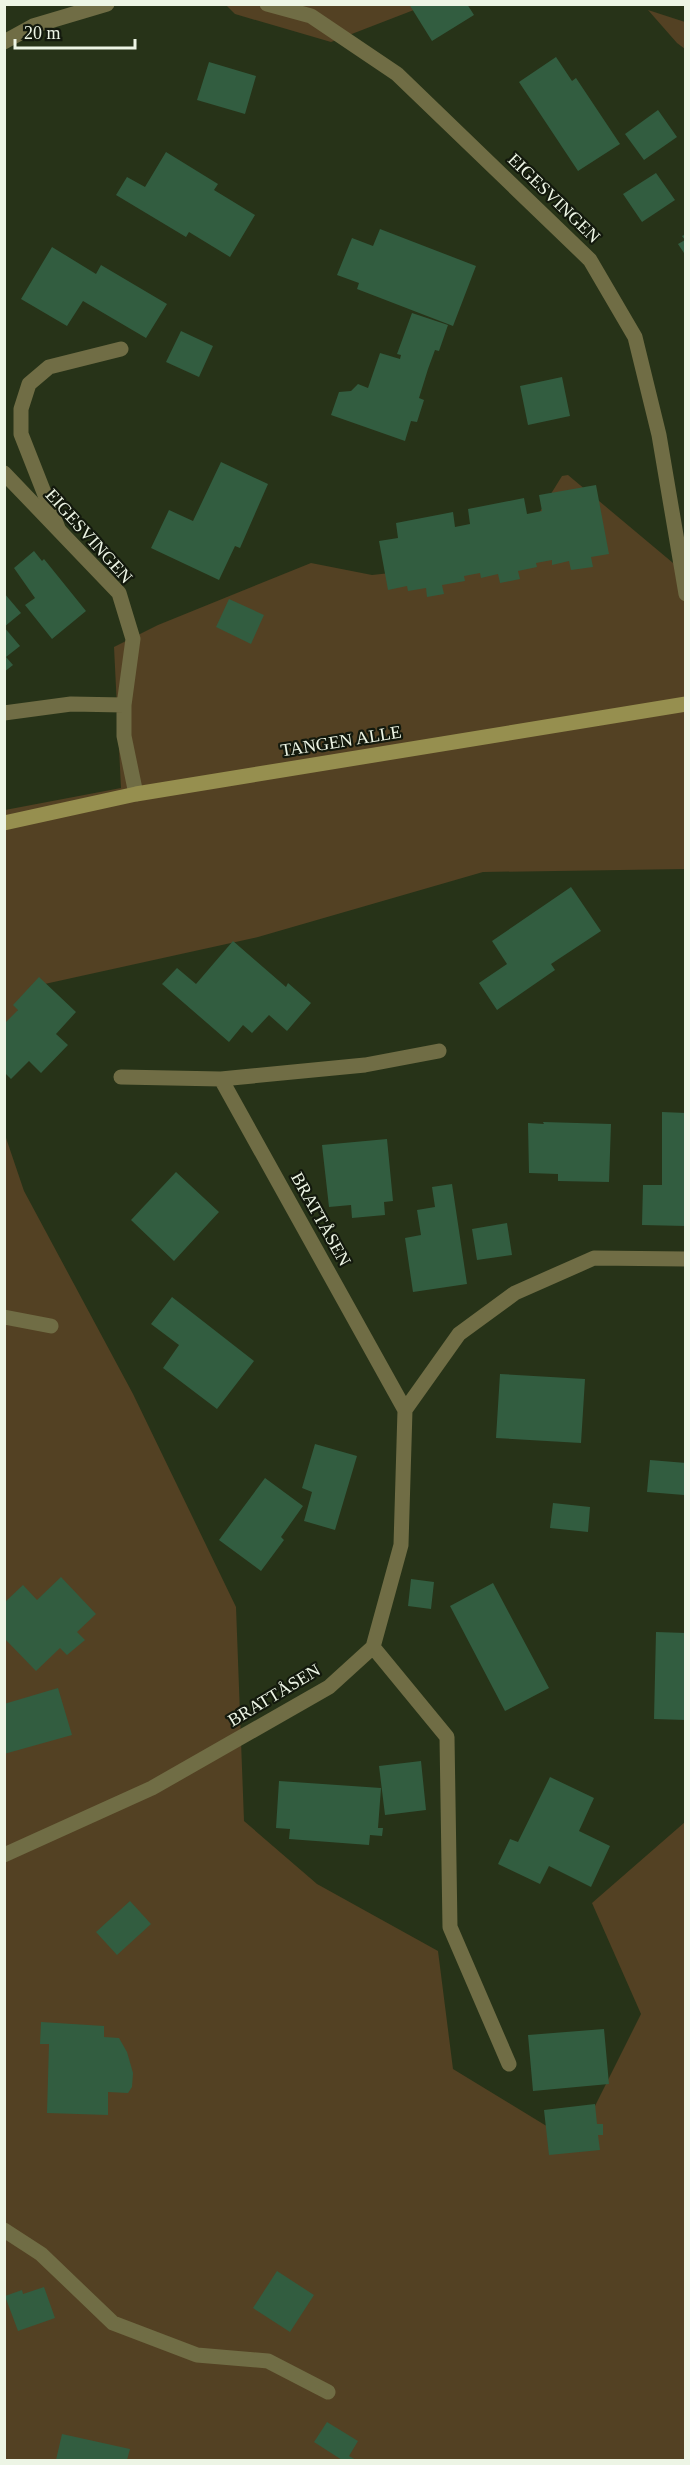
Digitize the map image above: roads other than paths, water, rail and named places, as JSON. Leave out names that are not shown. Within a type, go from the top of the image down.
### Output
[{"type":"main road","name":"TANGEN ALLE","points":[[4,823],[136,794],[686,704]]},
{"type":"street","points":[[4,42],[33,26],[107,4]]},
{"type":"street","name":"EIGESVINGEN","points":[[267,4],[311,16],[397,74],[590,260],[635,337],[659,435],[686,594]]},
{"type":"street","points":[[58,528],[21,434],[21,409],[29,384],[49,367],[121,349]]},
{"type":"street","name":"EIGESVINGEN","points":[[4,473],[119,593],[133,639],[124,705],[124,736],[136,794]]},
{"type":"street","points":[[4,713],[71,704],[124,705]]},
{"type":"street","points":[[121,1077],[221,1079],[365,1065],[439,1051]]},
{"type":"street","name":"BRATTÅSEN","points":[[221,1079],[405,1410]]},
{"type":"street","points":[[509,2064],[450,1927],[447,1737],[373,1647],[401,1545],[405,1410],[459,1334],[515,1293],[594,1258],[686,1259]]},
{"type":"street","points":[[4,1317],[51,1326]]},
{"type":"street","name":"BRATTÅSEN","points":[[4,1855],[162,1782],[329,1687],[373,1647]]},
{"type":"street","points":[[4,2230],[41,2254],[113,2323],[197,2355],[268,2361],[327,2392]]}]
